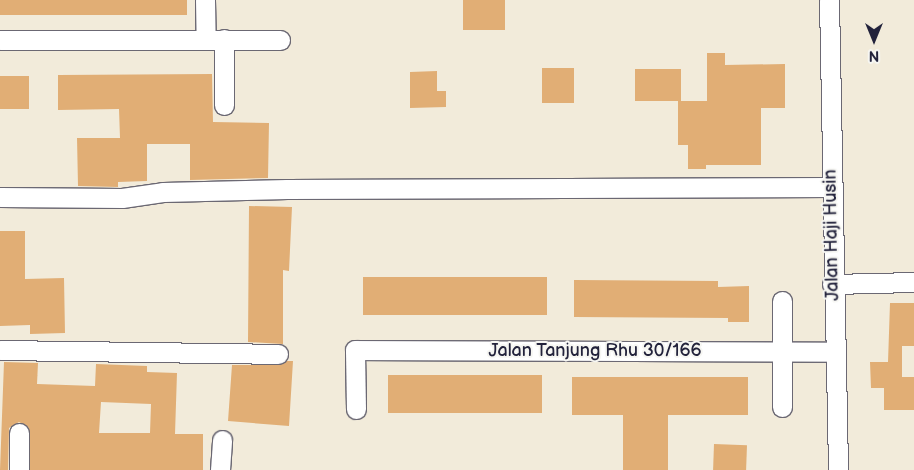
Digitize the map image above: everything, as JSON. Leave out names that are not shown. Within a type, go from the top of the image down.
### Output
[{"type":"street","points":[[205,0],[215,39],[224,105]]},
{"type":"street","name":"Jalan Haji Husin","points":[[829,0],[832,284],[838,470]]},
{"type":"street","points":[[0,40],[280,40]]},
{"type":"street","points":[[0,197],[122,198],[163,192],[268,190],[831,186]]},
{"type":"street","points":[[832,284],[914,282]]},
{"type":"street","points":[[782,301],[782,407]]},
{"type":"street","points":[[0,350],[278,354]]},
{"type":"street","name":"Jalan Tanjung Rhu 30/166","points":[[356,409],[355,350],[835,352]]},
{"type":"street","points":[[20,433],[20,470]]},
{"type":"street","points":[[220,470],[222,440]]},
{"type":"building","points":[[0,0],[187,0],[187,15],[0,15]]},
{"type":"building","points":[[463,0],[505,0],[505,30],[463,30]]},
{"type":"building","points":[[707,53],[725,53],[725,65],[785,64],[785,108],[761,108],[761,165],[706,165],[706,169],[688,169],[688,145],[678,145],[678,101],[707,101]]},
{"type":"building","points":[[542,68],[574,68],[574,103],[542,103]]},
{"type":"building","points":[[635,69],[681,69],[681,101],[635,101]]},
{"type":"building","points":[[437,71],[437,91],[446,91],[446,107],[410,108],[410,72]]},
{"type":"building","points":[[212,74],[213,122],[269,123],[268,178],[190,180],[190,144],[147,144],[147,181],[118,182],[118,187],[78,186],[77,138],[120,138],[119,109],[58,110],[58,75]]},
{"type":"building","points":[[0,76],[29,76],[29,109],[0,109]]},
{"type":"building","points":[[249,206],[292,207],[289,271],[283,270],[283,344],[248,342]]},
{"type":"building","points":[[0,231],[25,231],[25,279],[64,278],[65,333],[30,334],[30,325],[0,326]]},
{"type":"building","points":[[363,277],[547,277],[547,315],[363,315]]},
{"type":"building","points":[[574,280],[718,281],[718,287],[749,286],[749,322],[728,322],[728,318],[574,317]]},
{"type":"building","points":[[890,303],[914,303],[914,346],[902,346],[902,377],[914,377],[914,410],[884,410],[884,388],[871,388],[870,362],[888,362]]},
{"type":"building","points":[[287,361],[293,361],[289,426],[228,421],[232,365],[278,365]]},
{"type":"building","points":[[4,362],[38,363],[37,384],[95,386],[96,364],[147,366],[147,372],[177,373],[175,434],[203,434],[203,470],[30,470],[30,433],[28,427],[19,422],[9,428],[8,470],[0,470]],"holes":[[[101,402],[151,404],[150,433],[99,433]]]},
{"type":"building","points":[[388,375],[542,375],[542,413],[388,413]]},
{"type":"building","points":[[572,377],[748,377],[748,415],[668,415],[668,470],[623,470],[623,415],[572,415]]},
{"type":"building","points":[[714,444],[747,445],[746,470],[713,470]]}]
